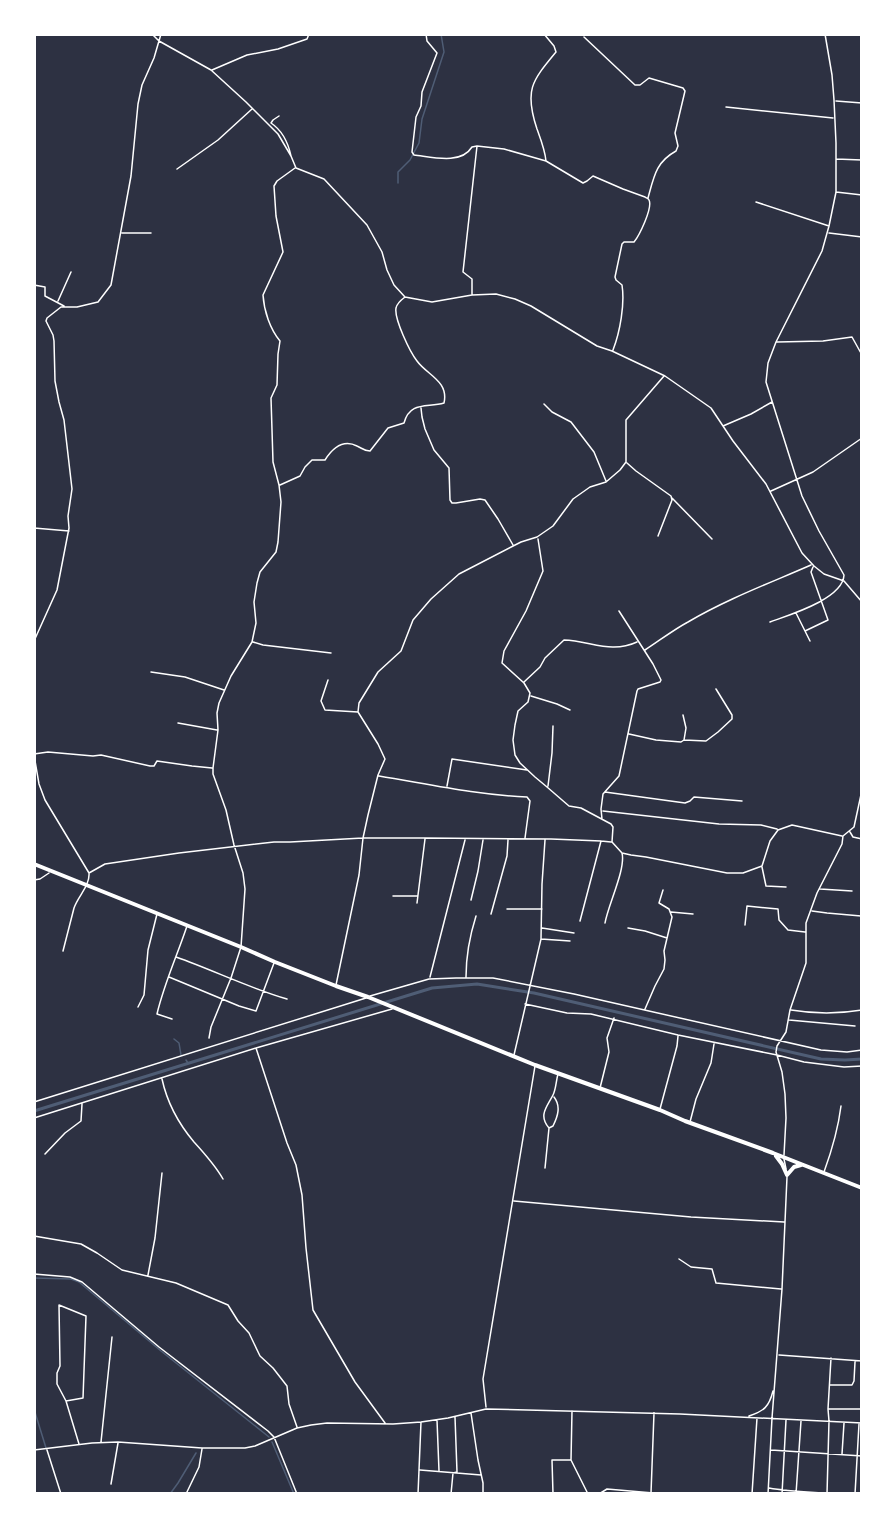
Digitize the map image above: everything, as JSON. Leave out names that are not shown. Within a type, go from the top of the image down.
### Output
[{"type":"highway","points":[[34,864],[535,1065],[660,1110],[861,1188]]},
{"type":"highway","points":[[773,1153],[787,1175],[794,1167],[804,1165]]},
{"type":"street","points":[[152,34],[211,70],[278,134],[291,156]]},
{"type":"street","points":[[34,640],[57,590],[69,531],[68,516],[72,489],[64,420],[58,402],[54,341],[46,321],[61,307],[77,307],[98,302],[111,285],[131,176],[138,104],[142,85],[154,58],[161,34]]},
{"type":"street","points":[[211,70],[247,54],[278,49],[307,39],[309,34]]},
{"type":"street","points":[[426,34],[427,41],[437,53],[422,92],[421,106],[416,117],[412,152],[414,155],[443,159],[462,157],[472,147],[477,146],[504,149],[546,161],[583,183],[593,176],[648,198]]},
{"type":"street","points":[[544,34],[556,52],[533,83],[531,103],[546,161]]},
{"type":"street","points":[[770,622],[821,602],[844,581],[844,575],[815,524],[796,481],[766,382],[768,363],[776,342],[822,251],[830,226],[836,192],[834,100],[825,34]]},
{"type":"street","points":[[584,37],[635,85],[640,85],[649,78],[683,88],[685,91],[675,133],[678,146],[676,151],[658,165],[648,198],[650,202],[648,213],[634,243],[624,242],[622,244],[615,273],[616,280],[622,285],[624,292],[620,327],[612,351]]},
{"type":"street","points":[[834,100],[861,103]]},
{"type":"street","points":[[726,107],[834,118]]},
{"type":"street","points":[[177,169],[223,136],[253,108]]},
{"type":"street","points":[[279,116],[271,123],[285,136],[296,168],[324,179],[367,225],[382,252],[394,285],[405,297],[432,302],[472,295],[496,294],[531,306],[597,346],[665,376],[711,408],[766,484],[802,553],[824,574],[844,581],[861,602]]},
{"type":"street","points":[[472,295],[472,279],[463,272],[477,146]]},
{"type":"street","points":[[836,159],[861,160]]},
{"type":"street","points":[[209,1038],[210,1027],[231,978],[241,946],[245,889],[226,810],[213,774],[218,730],[217,713],[231,676],[252,642],[256,623],[254,602],[256,583],[260,572],[274,556],[278,542],[281,514],[279,485],[273,462],[272,398],[278,385],[280,341],[272,332],[263,295],[283,252],[276,216],[274,186],[277,181],[296,168]]},
{"type":"street","points":[[836,192],[861,195]]},
{"type":"street","points":[[756,202],[830,226]]},
{"type":"street","points":[[828,232],[861,237]]},
{"type":"street","points":[[121,233],[151,233]]},
{"type":"street","points":[[57,302],[71,272]]},
{"type":"street","points":[[34,285],[45,287],[45,296],[65,307]]},
{"type":"street","points":[[279,485],[300,476],[312,460],[325,460],[331,451],[343,444],[355,445],[365,451],[370,451],[388,428],[404,423],[406,414],[411,409],[444,403],[445,393],[438,380],[416,360],[401,330],[396,311],[398,302],[405,297]]},
{"type":"street","points":[[776,342],[823,341],[852,337],[861,355]]},
{"type":"street","points":[[336,986],[359,875],[363,838],[378,775],[385,759],[358,712],[359,703],[372,681],[401,651],[413,620],[431,599],[459,574],[521,542],[537,537],[553,526],[573,499],[590,488],[606,482],[620,470],[626,462],[626,420],[665,376]]},
{"type":"street","points":[[723,426],[772,402]]},
{"type":"street","points":[[544,404],[552,412],[571,422],[594,452],[606,482]]},
{"type":"street","points":[[421,406],[425,429],[434,450],[449,468],[450,500],[452,503],[485,500],[513,546]]},
{"type":"street","points":[[770,491],[796,481],[824,466],[861,438]]},
{"type":"street","points":[[626,462],[671,496],[712,539]]},
{"type":"street","points":[[658,536],[672,501],[671,498]]},
{"type":"street","points":[[34,528],[69,531]]},
{"type":"street","points":[[537,537],[543,571],[526,611],[504,651],[502,663],[524,683],[530,696],[528,702],[518,711],[513,740],[514,755],[534,777],[569,806],[581,808],[612,825],[612,842],[624,858],[605,923]]},
{"type":"street","points":[[805,631],[828,620],[811,572],[813,565]]},
{"type":"street","points":[[644,651],[705,612],[780,577],[813,565]]},
{"type":"street","points":[[602,820],[602,799],[604,792],[619,776],[637,691],[661,680],[619,611]]},
{"type":"street","points":[[796,612],[810,641]]},
{"type":"street","points":[[524,683],[564,640],[621,648],[638,641]]},
{"type":"street","points":[[252,642],[331,653]]},
{"type":"street","points":[[151,672],[185,677],[225,690]]},
{"type":"street","points":[[328,680],[321,701],[325,710],[358,712]]},
{"type":"street","points":[[628,734],[656,740],[706,741],[732,719],[732,715],[716,689]]},
{"type":"street","points":[[530,696],[570,710]]},
{"type":"street","points":[[683,716],[686,728],[684,740]]},
{"type":"street","points":[[178,723],[218,730]]},
{"type":"street","points":[[548,787],[553,726]]},
{"type":"street","points":[[63,951],[76,901],[89,880],[89,873],[45,800],[39,784],[34,755],[48,752],[101,755],[150,766],[154,766],[157,761],[213,768]]},
{"type":"street","points":[[447,788],[452,759],[528,770]]},
{"type":"street","points":[[378,775],[499,796],[527,797],[531,801],[525,840]]},
{"type":"street","points":[[843,836],[854,827],[861,790]]},
{"type":"street","points":[[604,792],[685,803],[694,797],[742,801]]},
{"type":"street","points":[[601,811],[719,824],[761,825],[778,830]]},
{"type":"street","points":[[786,887],[766,886],[762,866],[770,841],[778,830],[792,825],[843,836]]},
{"type":"street","points":[[849,831],[853,837],[861,839]]},
{"type":"street","points":[[768,1494],[786,1223],[787,1175],[784,1157],[785,1095],[776,1052],[786,1032],[790,1010],[806,963],[806,923],[843,844],[843,836]]},
{"type":"street","points":[[89,873],[105,864],[234,845],[274,842],[363,838],[612,842]]},
{"type":"street","points":[[417,903],[425,838]]},
{"type":"street","points":[[429,979],[465,839]]},
{"type":"street","points":[[471,900],[483,839]]},
{"type":"street","points":[[491,914],[507,856],[508,839]]},
{"type":"street","points":[[513,1056],[541,939],[545,840]]},
{"type":"street","points":[[580,921],[601,841]]},
{"type":"street","points":[[622,853],[727,873],[743,873],[762,866]]},
{"type":"street","points":[[34,880],[53,871]]},
{"type":"street","points":[[820,889],[852,891]]},
{"type":"street","points":[[645,1010],[664,969],[664,951],[672,917],[669,909],[659,903],[663,890]]},
{"type":"street","points":[[393,896],[418,896]]},
{"type":"street","points":[[746,925],[747,906],[778,909],[779,920],[788,930],[807,933]]},
{"type":"street","points":[[507,909],[542,909]]},
{"type":"street","points":[[811,910],[861,916]]},
{"type":"street","points":[[670,912],[693,914]]},
{"type":"street","points":[[138,1007],[144,995],[148,950],[157,913]]},
{"type":"street","points":[[466,978],[472,929],[476,916]]},
{"type":"street","points":[[172,1019],[157,1014],[162,993],[170,977],[187,926]]},
{"type":"street","points":[[541,928],[574,933]]},
{"type":"street","points":[[628,928],[668,938]]},
{"type":"street","points":[[541,939],[570,941]]},
{"type":"street","points":[[176,957],[286,999]]},
{"type":"street","points":[[170,977],[256,1011],[275,962]]},
{"type":"street","points":[[34,1102],[429,979],[493,978],[530,988],[574,994],[821,1050],[847,1052],[861,1050]]},
{"type":"street","points":[[525,1004],[567,1013],[591,1014],[804,1062],[827,1066],[861,1066]]},
{"type":"street","points":[[34,1118],[394,1007]]},
{"type":"street","points":[[790,1010],[829,1013],[861,1010]]},
{"type":"street","points":[[600,1089],[609,1052],[607,1038],[613,1019]]},
{"type":"street","points":[[788,1020],[855,1026]]},
{"type":"street","points":[[660,1110],[678,1035]]},
{"type":"street","points":[[689,1123],[711,1063],[714,1043]]},
{"type":"street","points":[[256,1048],[296,1165],[302,1195],[313,1310],[355,1382],[386,1424]]},
{"type":"street","points":[[486,1409],[483,1378],[535,1065]]},
{"type":"street","points":[[545,1168],[549,1128],[546,1126],[544,1117],[545,1109],[553,1096],[558,1074]]},
{"type":"street","points":[[162,1078],[166,1097],[173,1113],[192,1140],[216,1166],[223,1179]]},
{"type":"street","points":[[549,1128],[553,1126],[558,1112],[556,1099],[553,1096]]},
{"type":"street","points":[[45,1154],[65,1133],[81,1121],[82,1103]]},
{"type":"street","points":[[824,1173],[833,1149],[840,1106]]},
{"type":"street","points":[[148,1276],[155,1238],[162,1173]]},
{"type":"street","points":[[513,1201],[786,1223]]},
{"type":"street","points":[[34,1236],[81,1244],[122,1270],[176,1283],[228,1305],[238,1322],[249,1333],[260,1356],[287,1386],[289,1404],[297,1428]]},
{"type":"street","points":[[679,1258],[691,1267],[712,1269],[716,1283],[782,1289]]},
{"type":"street","points":[[34,1274],[70,1277],[82,1282],[159,1347],[274,1437],[297,1494]]},
{"type":"street","points":[[66,1401],[82,1398],[86,1316],[59,1305],[60,1366],[57,1373],[57,1384],[66,1401],[79,1445]]},
{"type":"street","points":[[101,1443],[112,1337]]},
{"type":"street","points":[[777,1355],[861,1361]]},
{"type":"street","points":[[827,1493],[831,1358]]},
{"type":"street","points":[[830,1385],[852,1385],[855,1361]]},
{"type":"street","points":[[745,1417],[764,1409],[774,1389]]},
{"type":"street","points":[[34,1450],[118,1442],[202,1448],[245,1448],[297,1428],[327,1423],[421,1422],[486,1409],[654,1413],[829,1421],[860,1423],[855,1494]]},
{"type":"street","points":[[828,1409],[861,1409]]},
{"type":"street","points":[[572,1411],[571,1460],[588,1494]]},
{"type":"street","points":[[471,1412],[483,1494]]},
{"type":"street","points":[[651,1493],[654,1413]]},
{"type":"street","points":[[451,1494],[453,1473],[457,1472],[455,1415]]},
{"type":"street","points":[[752,1494],[757,1418]]},
{"type":"street","points":[[782,1492],[786,1419]]},
{"type":"street","points":[[436,1420],[439,1472]]},
{"type":"street","points":[[796,1494],[801,1420]]},
{"type":"street","points":[[418,1494],[421,1422]]},
{"type":"street","points":[[842,1455],[844,1422]]},
{"type":"street","points":[[111,1484],[118,1442]]},
{"type":"street","points":[[186,1494],[199,1467],[202,1448]]},
{"type":"street","points":[[46,1449],[61,1494]]},
{"type":"street","points":[[770,1450],[861,1456]]},
{"type":"street","points":[[554,1494],[552,1460],[571,1460]]},
{"type":"street","points":[[419,1470],[482,1475]]},
{"type":"street","points":[[768,1488],[782,1492],[796,1490],[838,1494]]},
{"type":"street","points":[[599,1494],[607,1489],[665,1494]]},
{"type":"waterway","points":[[398,183],[398,172],[410,160],[419,143],[422,119],[444,52],[441,34]]},
{"type":"waterway","points":[[34,1111],[432,988],[477,984],[534,993],[821,1059],[862,1059]]},
{"type":"waterway","points":[[174,1039],[179,1043],[181,1055]]},
{"type":"waterway","points":[[34,1278],[71,1279],[79,1282],[269,1437]]},
{"type":"waterway","points":[[34,1409],[46,1448]]},
{"type":"waterway","points":[[272,1442],[294,1494]]},
{"type":"waterway","points":[[170,1494],[196,1453]]}]
